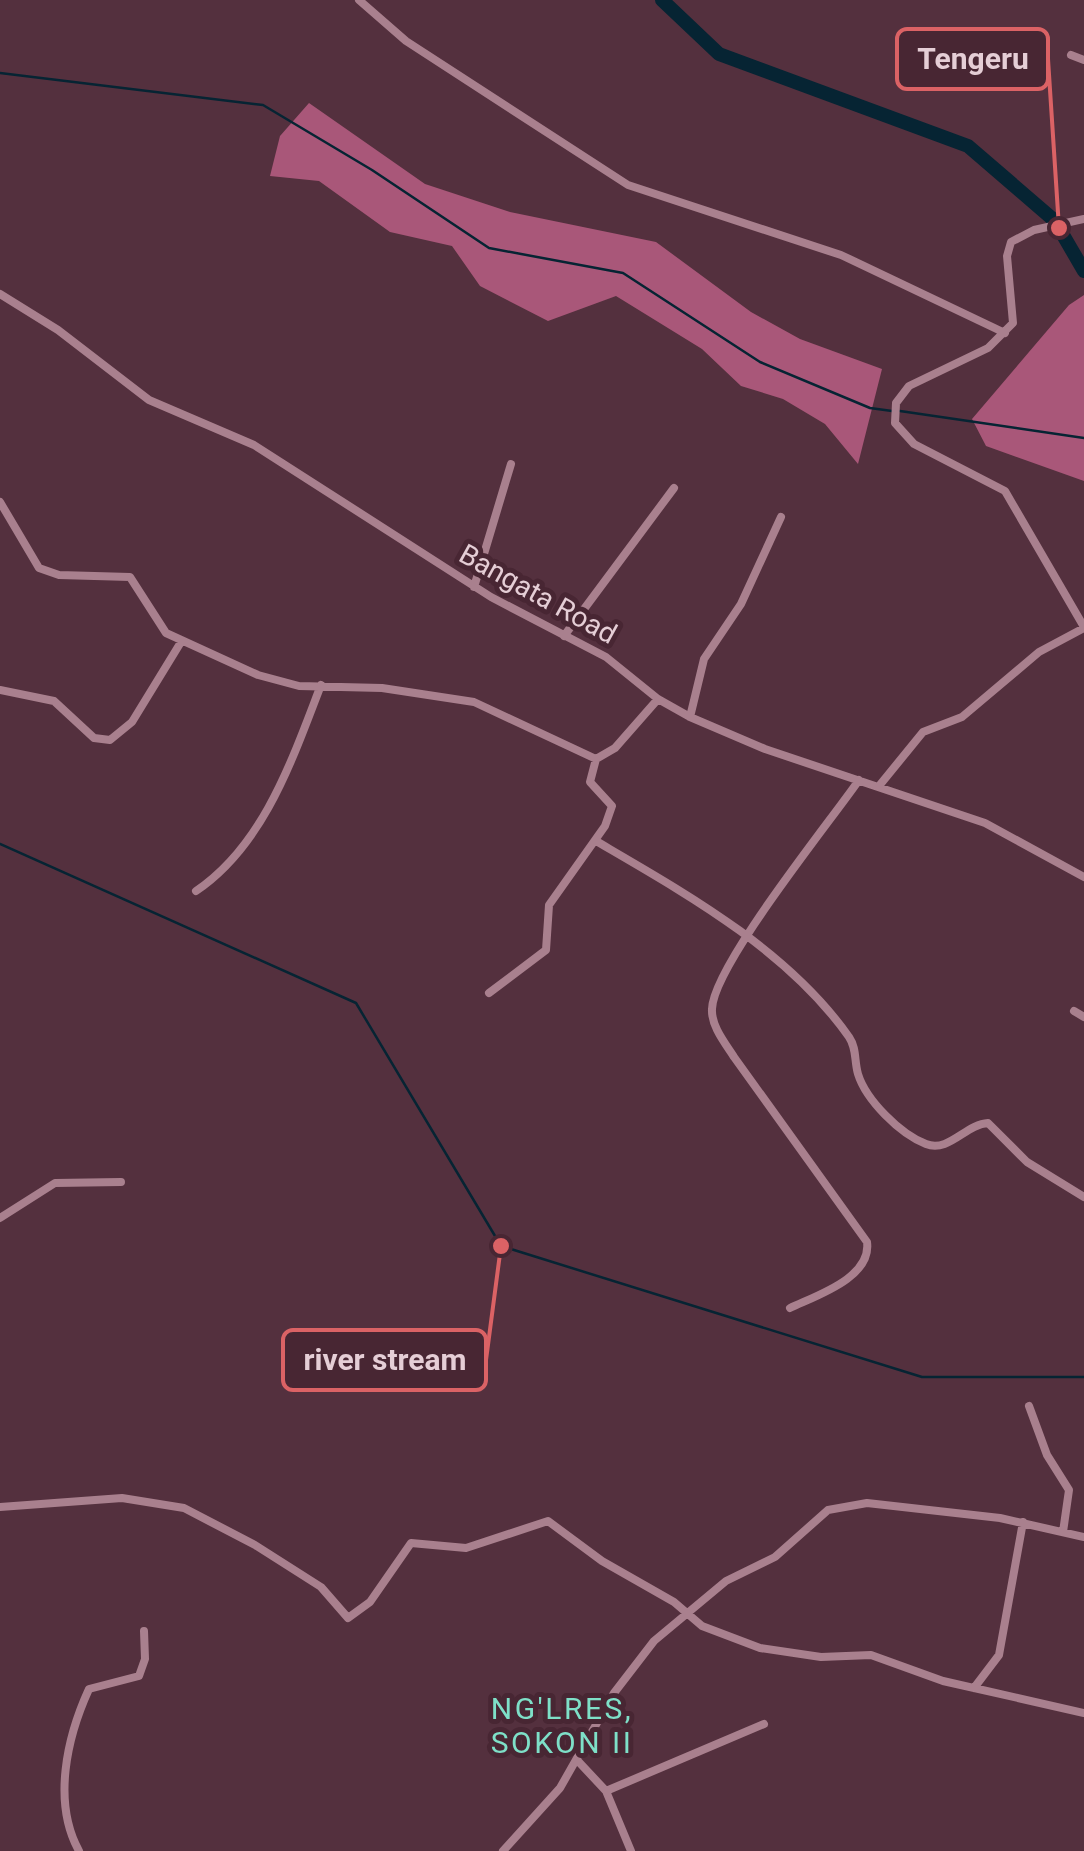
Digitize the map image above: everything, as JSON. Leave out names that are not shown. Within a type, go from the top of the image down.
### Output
[{"type":"street","points":[[360,0],[406,41],[628,186],[841,255],[1005,332]]},
{"type":"street","points":[[1071,55],[1084,60]]},
{"type":"street","points":[[879,786],[923,732],[962,717],[1039,652],[1084,627],[999,484],[914,444],[894,423],[896,403],[909,386],[988,348],[1005,332],[1016,311],[1007,256],[1011,242],[1034,230],[1084,220]]},
{"type":"street","name":"Bangata Road","points":[[0,294],[58,330],[138,394],[254,445],[474,587],[606,657],[658,699],[690,717],[766,749],[1003,831],[1083,875]]},
{"type":"street","points":[[474,587],[511,464]]},
{"type":"street","points":[[564,636],[674,488]]},
{"type":"street","points":[[0,502],[39,568],[59,574],[130,577],[139,586],[155,622],[181,642],[258,675],[299,686],[402,690],[484,705],[596,759]]},
{"type":"street","points":[[690,717],[704,659],[741,604],[781,518]]},
{"type":"street","points":[[0,690],[54,701],[94,738],[110,740],[132,722],[181,642]]},
{"type":"street","points":[[196,891],[232,865],[250,842],[321,685]]},
{"type":"street","points":[[489,993],[546,950],[549,905],[596,841],[612,806],[590,779],[596,759],[615,748],[658,699]]},
{"type":"street","points":[[790,1308],[854,1273],[868,1250],[860,1232],[716,1028],[712,1015],[714,996],[747,939],[860,780]]},
{"type":"street","points":[[596,841],[697,901],[747,939],[837,1022],[852,1042],[856,1070],[866,1090],[905,1130],[930,1146],[942,1145],[988,1123],[1027,1162],[1084,1197]]},
{"type":"street","points":[[1074,1011],[1084,1017]]},
{"type":"street","points":[[0,1218],[56,1184],[121,1182]]},
{"type":"street","points":[[1030,1406],[1048,1455],[1069,1490],[1064,1532]]},
{"type":"street","points":[[0,1507],[122,1498],[184,1508],[255,1545],[321,1588],[348,1618],[370,1602],[412,1543],[466,1548],[548,1521],[602,1561],[687,1611],[705,1628],[766,1650],[821,1657],[871,1654],[944,1682],[1084,1713]]},
{"type":"street","points":[[503,1851],[560,1788],[630,1670],[687,1611],[726,1581],[775,1556],[819,1515],[838,1506],[867,1502],[1023,1522],[1084,1538]]},
{"type":"street","points":[[974,1688],[999,1655],[1023,1522]]},
{"type":"street","points":[[79,1851],[65,1822],[68,1740],[89,1689],[138,1676],[145,1659],[144,1631]]},
{"type":"street","points":[[606,1791],[764,1724]]},
{"type":"street","points":[[577,1760],[606,1791],[631,1851]]},
{"type":"shaded area","points":[[309,103],[425,184],[510,212],[656,242],[751,312],[800,339],[882,369],[858,464],[825,424],[783,399],[741,386],[702,349],[616,296],[548,321],[480,286],[452,246],[390,232],[319,181],[270,176],[280,136]]},
{"type":"shaded area","points":[[1084,295],[1084,481],[986,446],[972,419],[1069,305]]},
{"type":"waterway","points":[[662,0],[719,54],[968,146],[1055,221]]},
{"type":"waterway","points":[[0,73],[263,105],[372,170],[489,248],[623,273],[760,362],[870,408],[892,411]]},
{"type":"waterway","points":[[1059,228],[1084,271]]},
{"type":"waterway","points":[[900,411],[1084,438]]},
{"type":"waterway","points":[[0,844],[356,1003],[501,1246],[922,1377],[1084,1377]]},
{"type":"place","name":"Tengeru","points":[[1059,228]]},
{"type":"place","name":"river stream","points":[[501,1246]]},
{"type":"district","name":"NG'LRES, SOKON II","points":[[562,1725]]}]
